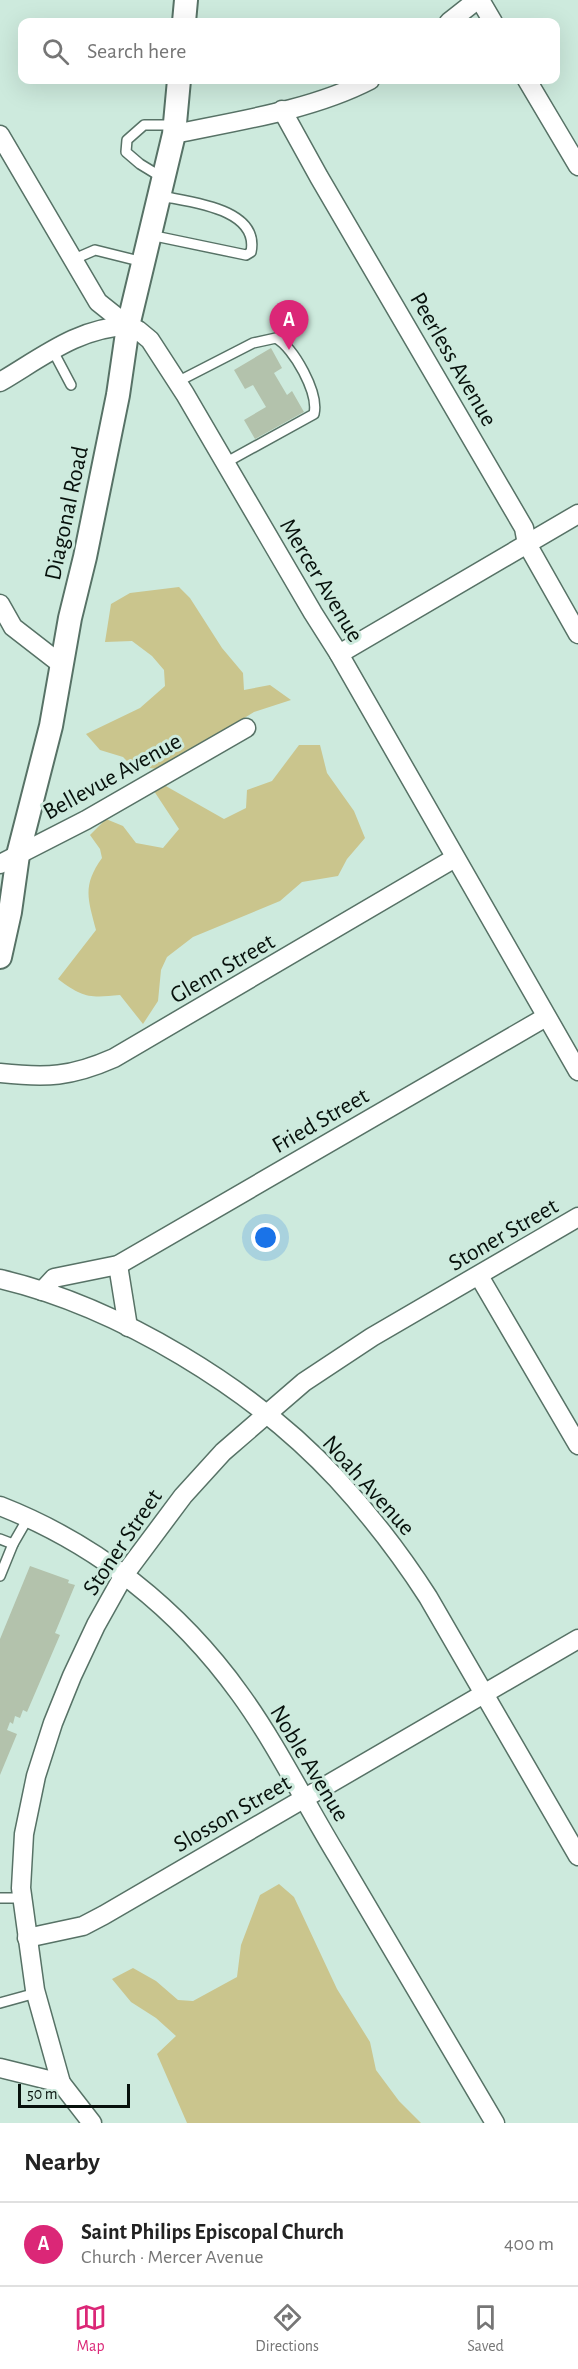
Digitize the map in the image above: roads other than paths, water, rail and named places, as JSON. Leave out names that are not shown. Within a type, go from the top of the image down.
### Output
[{"type":"street","points":[[184,18],[186,0]]},
{"type":"street","points":[[454,18],[478,0],[491,18]]},
{"type":"street","name":"Diagonal Road","points":[[0,957],[10,912],[9,859],[48,737],[118,395],[128,326],[174,129],[179,84]]},
{"type":"street","points":[[174,129],[282,110],[331,96],[360,84]]},
{"type":"street","points":[[529,84],[578,166]]},
{"type":"street","name":"Peerless Avenue","points":[[282,110],[524,528],[527,544],[578,634]]},
{"type":"street","name":"Mercer Avenue","points":[[0,135],[98,302],[150,340],[177,382],[339,654],[578,1071]]},
{"type":"street","points":[[0,382],[82,334],[107,327],[128,326]]},
{"type":"street","points":[[339,654],[578,514]]},
{"type":"street","points":[[0,604],[14,627],[62,665]]},
{"type":"street","name":"Bellevue Avenue","points":[[9,859],[86,820],[246,728]]},
{"type":"street","name":"Glenn Street","points":[[0,1073],[30,1077],[57,1076],[93,1068],[114,1058],[455,858]]},
{"type":"street","name":"Fried Street","points":[[42,1291],[54,1278],[118,1265],[546,1017]]},
{"type":"street","name":"Stoner Street","points":[[61,2083],[36,1993],[27,1938],[20,1877],[26,1820],[45,1746],[72,1676],[124,1575],[183,1496],[224,1452],[265,1414],[323,1368],[578,1217]]},
{"type":"street","points":[[118,1265],[128,1327]]},
{"type":"street","points":[[478,1276],[578,1445]]},
{"type":"street","name":"Noah Avenue","points":[[0,1279],[42,1291],[128,1327],[222,1382],[265,1414],[335,1477],[396,1549],[428,1597],[578,1856]]},
{"type":"street","name":"Noble Avenue","points":[[0,1506],[80,1545],[124,1575],[162,1605],[212,1657],[260,1723],[495,2123]]},
{"type":"street","name":"Slosson Street","points":[[27,1938],[83,1926],[578,1639]]},
{"type":"street","points":[[0,2068],[61,2083],[92,2123]]},
{"type":"lane","points":[[150,235],[246,255],[251,252],[251,238],[237,218],[222,209],[161,187],[126,152],[127,140],[144,125],[174,129]]},
{"type":"lane","points":[[72,260],[95,250],[143,262]]},
{"type":"lane","points":[[177,382],[253,342],[276,338],[287,344],[309,383],[316,405],[314,414],[225,463]]},
{"type":"lane","points":[[53,351],[71,385]]},
{"type":"lane","points":[[0,1576],[13,1544],[28,1518]]},
{"type":"lane","points":[[0,1539],[13,1544]]},
{"type":"lane","points":[[0,1898],[22,1898]]},
{"type":"lane","points":[[0,2003],[36,1993]]},
{"type":"place","name":"Saint Philips Episcopal Church","points":[[289,350]]}]
